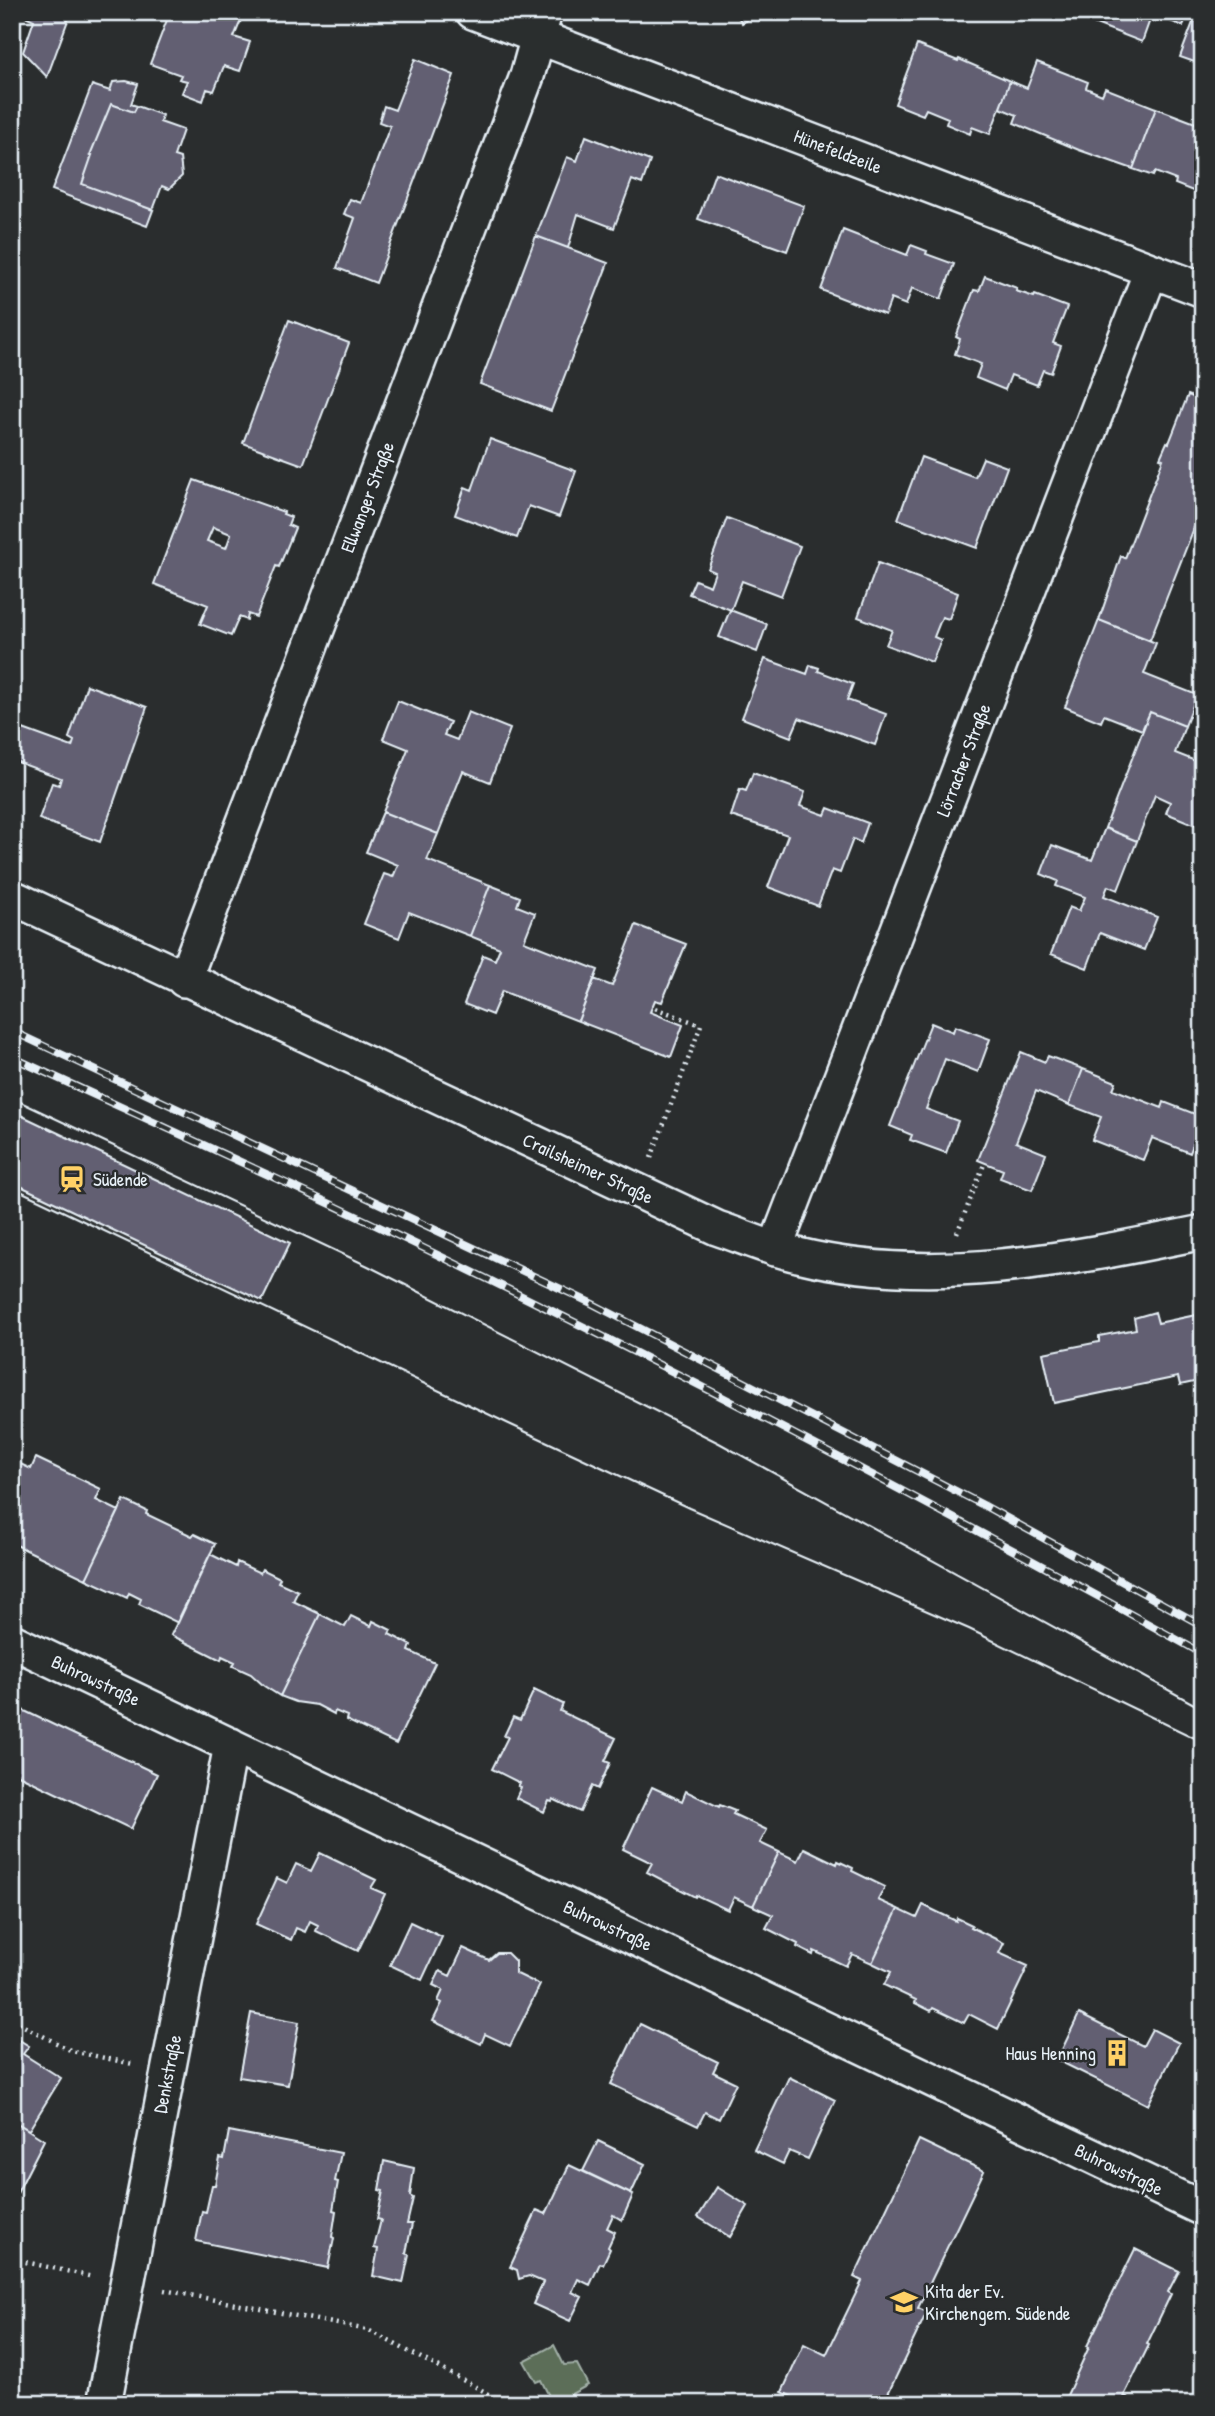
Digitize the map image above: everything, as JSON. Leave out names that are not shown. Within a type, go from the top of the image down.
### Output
[{"type":"street","name":"Hünefeldzeile","points":[[473,12],[542,25],[1203,290]]},
{"type":"street","name":"Ellwanger Straße","points":[[184,979],[527,76],[542,25]]},
{"type":"street","name":"Lörracher Straße","points":[[775,1249],[1151,271]]},
{"type":"street","name":"Crailsheimer Straße","points":[[12,897],[717,1228],[775,1249],[846,1264],[922,1270],[999,1267],[1073,1258],[1203,1232]]},
{"type":"street","name":"Buhrowstraße","points":[[12,1641],[1203,2209]]},
{"type":"street","name":"Denkstraße","points":[[104,2404],[232,1745]]},
{"type":"path","points":[[649,1161],[701,1025],[652,1007]]},
{"type":"path","points":[[953,1242],[985,1162]]},
{"type":"path","points":[[13,2022],[72,2051],[134,2064]]},
{"type":"path","points":[[12,2259],[93,2276]]},
{"type":"path","points":[[155,2288],[368,2330],[508,2404]]},
{"type":"green space","points":[[554,2345],[564,2365],[577,2364],[588,2385],[566,2397],[569,2404],[553,2404],[541,2380],[536,2382],[524,2361]]},
{"type":"building","points":[[23,12],[71,12],[47,77],[23,52],[34,20]]},
{"type":"building","points":[[170,12],[244,13],[234,37],[250,42],[240,71],[224,66],[214,91],[207,89],[203,101],[182,93],[187,81],[179,79],[181,75],[150,64]]},
{"type":"building","points":[[735,12],[759,12],[742,23]]},
{"type":"building","points":[[1065,12],[1147,12],[1152,14],[1142,42]]},
{"type":"building","points":[[1156,12],[1188,12],[1183,26],[1154,15]]},
{"type":"building","points":[[1197,12],[1203,12],[1203,65],[1180,57]]},
{"type":"building","points":[[917,45],[958,61],[959,59],[1010,81],[990,134],[972,127],[970,134],[946,124],[948,118],[926,109],[923,115],[895,104]]},
{"type":"building","points":[[415,59],[454,75],[376,283],[337,268],[355,218],[344,214],[350,199],[361,203],[390,126],[379,122],[384,106],[395,110]]},
{"type":"building","points":[[1037,62],[1088,82],[1086,88],[1102,95],[1105,88],[1156,108],[1133,169],[1014,123],[1017,115],[1000,108],[1010,81],[1027,88]]},
{"type":"building","points":[[113,82],[138,84],[131,104],[137,106],[134,112],[111,104],[90,155],[82,184],[153,210],[147,226],[52,190],[92,85],[110,91]]},
{"type":"building","points":[[111,104],[134,112],[137,106],[162,115],[160,122],[183,130],[174,156],[180,158],[182,176],[169,189],[162,186],[153,210],[82,184],[90,155]]},
{"type":"building","points":[[1156,108],[1198,124],[1203,122],[1203,195],[1175,184],[1176,180],[1155,172],[1153,176],[1133,169]]},
{"type":"building","points":[[586,136],[650,161],[642,184],[632,180],[614,228],[578,214],[568,248],[536,236],[567,157],[577,161]]},
{"type":"building","points":[[715,173],[804,206],[787,251],[698,219]]},
{"type":"building","points":[[843,230],[907,255],[911,245],[927,251],[926,254],[954,264],[941,299],[912,288],[906,305],[891,299],[885,315],[821,290]]},
{"type":"building","points":[[536,236],[608,263],[551,411],[480,384]]},
{"type":"building","points":[[985,276],[1017,288],[1016,291],[1067,307],[1053,343],[1061,346],[1051,373],[1043,370],[1037,385],[1011,375],[1005,390],[976,378],[981,364],[955,354],[960,339],[956,337],[974,290],[979,291]]},
{"type":"building","points":[[289,320],[349,343],[303,465],[243,443]]},
{"type":"building","points":[[1188,395],[1203,401],[1203,505],[1150,640],[1099,620],[1121,556],[1125,558],[1163,459],[1160,458],[1167,442],[1169,443]]},
{"type":"building","points":[[490,439],[576,471],[559,517],[529,506],[517,538],[455,515],[465,487],[472,490]]},
{"type":"building","points":[[921,457],[975,477],[983,458],[1007,467],[977,548],[898,519]]},
{"type":"building","points":[[194,480],[284,512],[283,514],[291,517],[288,525],[295,528],[279,567],[276,566],[256,617],[248,614],[247,620],[239,617],[231,636],[200,624],[208,605],[154,584]],"holes":[[[213,527],[231,534],[226,548],[207,541]]]},
{"type":"building","points":[[727,518],[800,546],[781,596],[742,581],[731,610],[689,594],[695,580],[710,586],[715,572],[708,569]]},
{"type":"building","points":[[878,563],[958,593],[949,619],[942,617],[934,637],[941,640],[932,662],[886,645],[892,630],[858,617]]},
{"type":"building","points":[[730,610],[767,624],[757,652],[719,637]]},
{"type":"building","points":[[1099,620],[1156,643],[1144,674],[1197,695],[1185,726],[1150,712],[1142,730],[1104,715],[1101,722],[1065,707]]},
{"type":"building","points":[[765,659],[807,674],[810,665],[819,668],[818,671],[853,684],[847,700],[886,714],[875,745],[799,718],[791,737],[742,718]]},
{"type":"building","points":[[87,685],[147,707],[100,842],[39,819],[52,783],[59,785],[61,778],[12,760],[12,725],[72,747],[74,741],[69,738]]},
{"type":"building","points":[[398,701],[450,722],[444,735],[457,740],[468,712],[510,729],[490,782],[463,771],[438,834],[383,812],[408,749],[383,739]]},
{"type":"building","points":[[1150,712],[1185,726],[1175,753],[1203,764],[1203,828],[1166,813],[1170,802],[1155,795],[1137,841],[1105,828]]},
{"type":"building","points":[[753,773],[805,792],[800,806],[825,815],[828,808],[868,823],[861,843],[853,839],[840,873],[832,870],[818,906],[768,887],[788,835],[731,816],[740,789],[746,791]]},
{"type":"building","points":[[383,812],[438,834],[427,860],[490,885],[470,936],[409,912],[399,938],[364,924],[384,874],[393,877],[398,865],[366,852]]},
{"type":"building","points":[[1105,828],[1137,841],[1118,890],[1108,886],[1104,896],[1157,917],[1144,950],[1100,933],[1087,968],[1051,954],[1069,907],[1079,911],[1085,897],[1056,886],[1058,881],[1041,874],[1052,845],[1092,860]]},
{"type":"building","points":[[490,885],[520,897],[517,906],[535,913],[524,941],[598,970],[578,1021],[502,991],[492,1015],[464,1004],[483,955],[495,960],[500,948],[470,936]]},
{"type":"building","points":[[636,925],[686,944],[662,1002],[655,1000],[650,1012],[683,1025],[671,1057],[578,1021],[594,979],[612,986]]},
{"type":"building","points":[[931,1023],[953,1032],[955,1026],[990,1039],[978,1072],[945,1059],[926,1109],[958,1121],[946,1153],[910,1140],[912,1135],[890,1126]]},
{"type":"building","points":[[1021,1052],[1045,1062],[1048,1056],[1083,1069],[1069,1105],[1036,1091],[1016,1142],[1046,1154],[1032,1190],[1000,1178],[1003,1170],[978,1160]]},
{"type":"building","points":[[1083,1069],[1116,1082],[1113,1089],[1162,1108],[1164,1102],[1203,1117],[1190,1153],[1152,1138],[1143,1160],[1092,1140],[1101,1117],[1069,1105]]},
{"type":"building","points":[[12,1111],[290,1243],[262,1301],[12,1182]]},
{"type":"building","points":[[1155,1312],[1158,1323],[1196,1315],[1198,1320],[1203,1319],[1203,1380],[1180,1385],[1178,1377],[1054,1403],[1043,1353],[1099,1342],[1099,1336],[1136,1329],[1134,1318]]},
{"type":"building","points":[[36,1458],[101,1489],[96,1500],[119,1511],[86,1579],[12,1543],[12,1460],[31,1469]]},
{"type":"building","points":[[124,1500],[147,1511],[146,1514],[215,1544],[178,1623],[139,1604],[141,1599],[129,1593],[127,1598],[86,1579]]},
{"type":"building","points":[[210,1554],[236,1567],[237,1562],[260,1573],[262,1569],[280,1578],[278,1582],[298,1591],[293,1601],[320,1614],[280,1696],[251,1674],[233,1666],[235,1662],[222,1656],[221,1660],[171,1635]]},
{"type":"building","points":[[320,1614],[345,1627],[351,1616],[371,1626],[373,1621],[391,1630],[389,1634],[411,1645],[409,1651],[435,1663],[396,1744],[346,1720],[347,1716],[335,1711],[334,1714],[317,1705],[280,1696]]},
{"type":"building","points":[[534,1690],[563,1704],[560,1711],[616,1738],[605,1761],[610,1763],[598,1789],[592,1786],[580,1812],[553,1799],[552,1802],[549,1801],[544,1812],[516,1798],[520,1783],[492,1769],[508,1737],[504,1736],[513,1717],[520,1720]]},
{"type":"building","points":[[12,1705],[157,1774],[131,1829],[12,1772]]},
{"type":"building","points":[[652,1787],[682,1801],[686,1791],[719,1807],[720,1805],[735,1811],[733,1814],[767,1830],[760,1843],[779,1852],[753,1906],[734,1897],[728,1910],[696,1895],[695,1897],[647,1872],[652,1863],[623,1849]]},
{"type":"building","points":[[804,1848],[837,1864],[838,1861],[853,1868],[852,1871],[885,1887],[878,1900],[898,1909],[872,1963],[852,1954],[846,1966],[814,1951],[813,1955],[766,1928],[773,1915],[753,1906],[779,1852],[798,1861]]},
{"type":"building","points":[[320,1853],[376,1880],[371,1888],[385,1894],[358,1951],[316,1931],[318,1925],[310,1921],[305,1932],[296,1928],[291,1940],[256,1924],[277,1878],[287,1883],[296,1864],[311,1871]]},
{"type":"building","points":[[923,1905],[956,1921],[957,1918],[972,1925],[971,1927],[1004,1943],[999,1953],[1028,1966],[998,2029],[969,2014],[964,2023],[933,2008],[931,2011],[915,2003],[916,2000],[884,1985],[891,1972],[872,1963],[898,1909],[917,1918]]},
{"type":"building","points":[[410,1922],[442,1937],[422,1980],[390,1965]]},
{"type":"building","points":[[463,1948],[489,1960],[497,1953],[507,1953],[515,1961],[515,1973],[540,1985],[510,2046],[485,2034],[481,2044],[433,2021],[442,2003],[438,2001],[443,1990],[433,1985],[440,1971],[450,1976]]},
{"type":"building","points":[[251,2013],[299,2022],[288,2085],[239,2077]]},
{"type":"building","name":"Haus Henning","points":[[1079,2014],[1143,2046],[1152,2029],[1179,2043],[1148,2105],[1057,2060]]},
{"type":"building","points":[[640,2024],[718,2062],[713,2072],[736,2083],[719,2119],[705,2112],[698,2126],[611,2084]]},
{"type":"building","points":[[13,2036],[29,2046],[23,2054],[61,2078],[29,2130],[12,2120]]},
{"type":"building","points":[[789,2077],[835,2100],[808,2159],[789,2151],[783,2164],[754,2150]]},
{"type":"building","points":[[14,2121],[44,2140],[12,2203],[12,2125]]},
{"type":"building","points":[[229,2131],[341,2153],[335,2181],[338,2182],[333,2210],[336,2211],[334,2238],[328,2268],[196,2241],[202,2211],[206,2212],[212,2185],[215,2185],[220,2158],[224,2159]]},
{"type":"building","points":[[919,2140],[984,2171],[918,2308],[927,2312],[883,2404],[807,2404],[782,2392],[804,2344],[826,2355],[862,2281],[854,2277]]},
{"type":"building","points":[[598,2141],[645,2164],[631,2194],[583,2171]]},
{"type":"building","points":[[384,2161],[414,2168],[410,2196],[413,2198],[407,2224],[412,2224],[403,2283],[373,2276],[378,2249],[374,2248],[381,2220],[377,2219],[383,2191],[379,2190]]},
{"type":"building","points":[[569,2165],[633,2195],[622,2220],[613,2215],[607,2228],[615,2232],[608,2247],[610,2249],[590,2285],[578,2279],[572,2292],[582,2297],[570,2321],[533,2304],[543,2282],[529,2276],[519,2279],[517,2270],[510,2267],[537,2210],[546,2214]]},
{"type":"building","points":[[717,2187],[748,2206],[730,2237],[698,2217]]},
{"type":"building","points":[[1135,2249],[1179,2271],[1168,2292],[1171,2294],[1147,2344],[1149,2345],[1124,2396],[1127,2397],[1123,2404],[1063,2404],[1089,2347],[1087,2346]]},
{"type":"tram line","points":[[12,1098],[368,1266],[719,1443],[1203,1709]]},
{"type":"tram line","points":[[12,1187],[689,1508],[969,1629],[1203,1742]]},
{"type":"railway","points":[[12,1031],[591,1303],[983,1505],[1203,1626]]},
{"type":"railway","points":[[12,1057],[363,1219],[613,1341],[1008,1547],[1203,1654]]},
{"type":"place","name":"Südende","points":[[72,1179]]},
{"type":"place","name":"Haus Henning","points":[[1117,2053]]},
{"type":"place","name":"Kita der Ev. Kirchengem. Südende","points":[[904,2302]]}]
